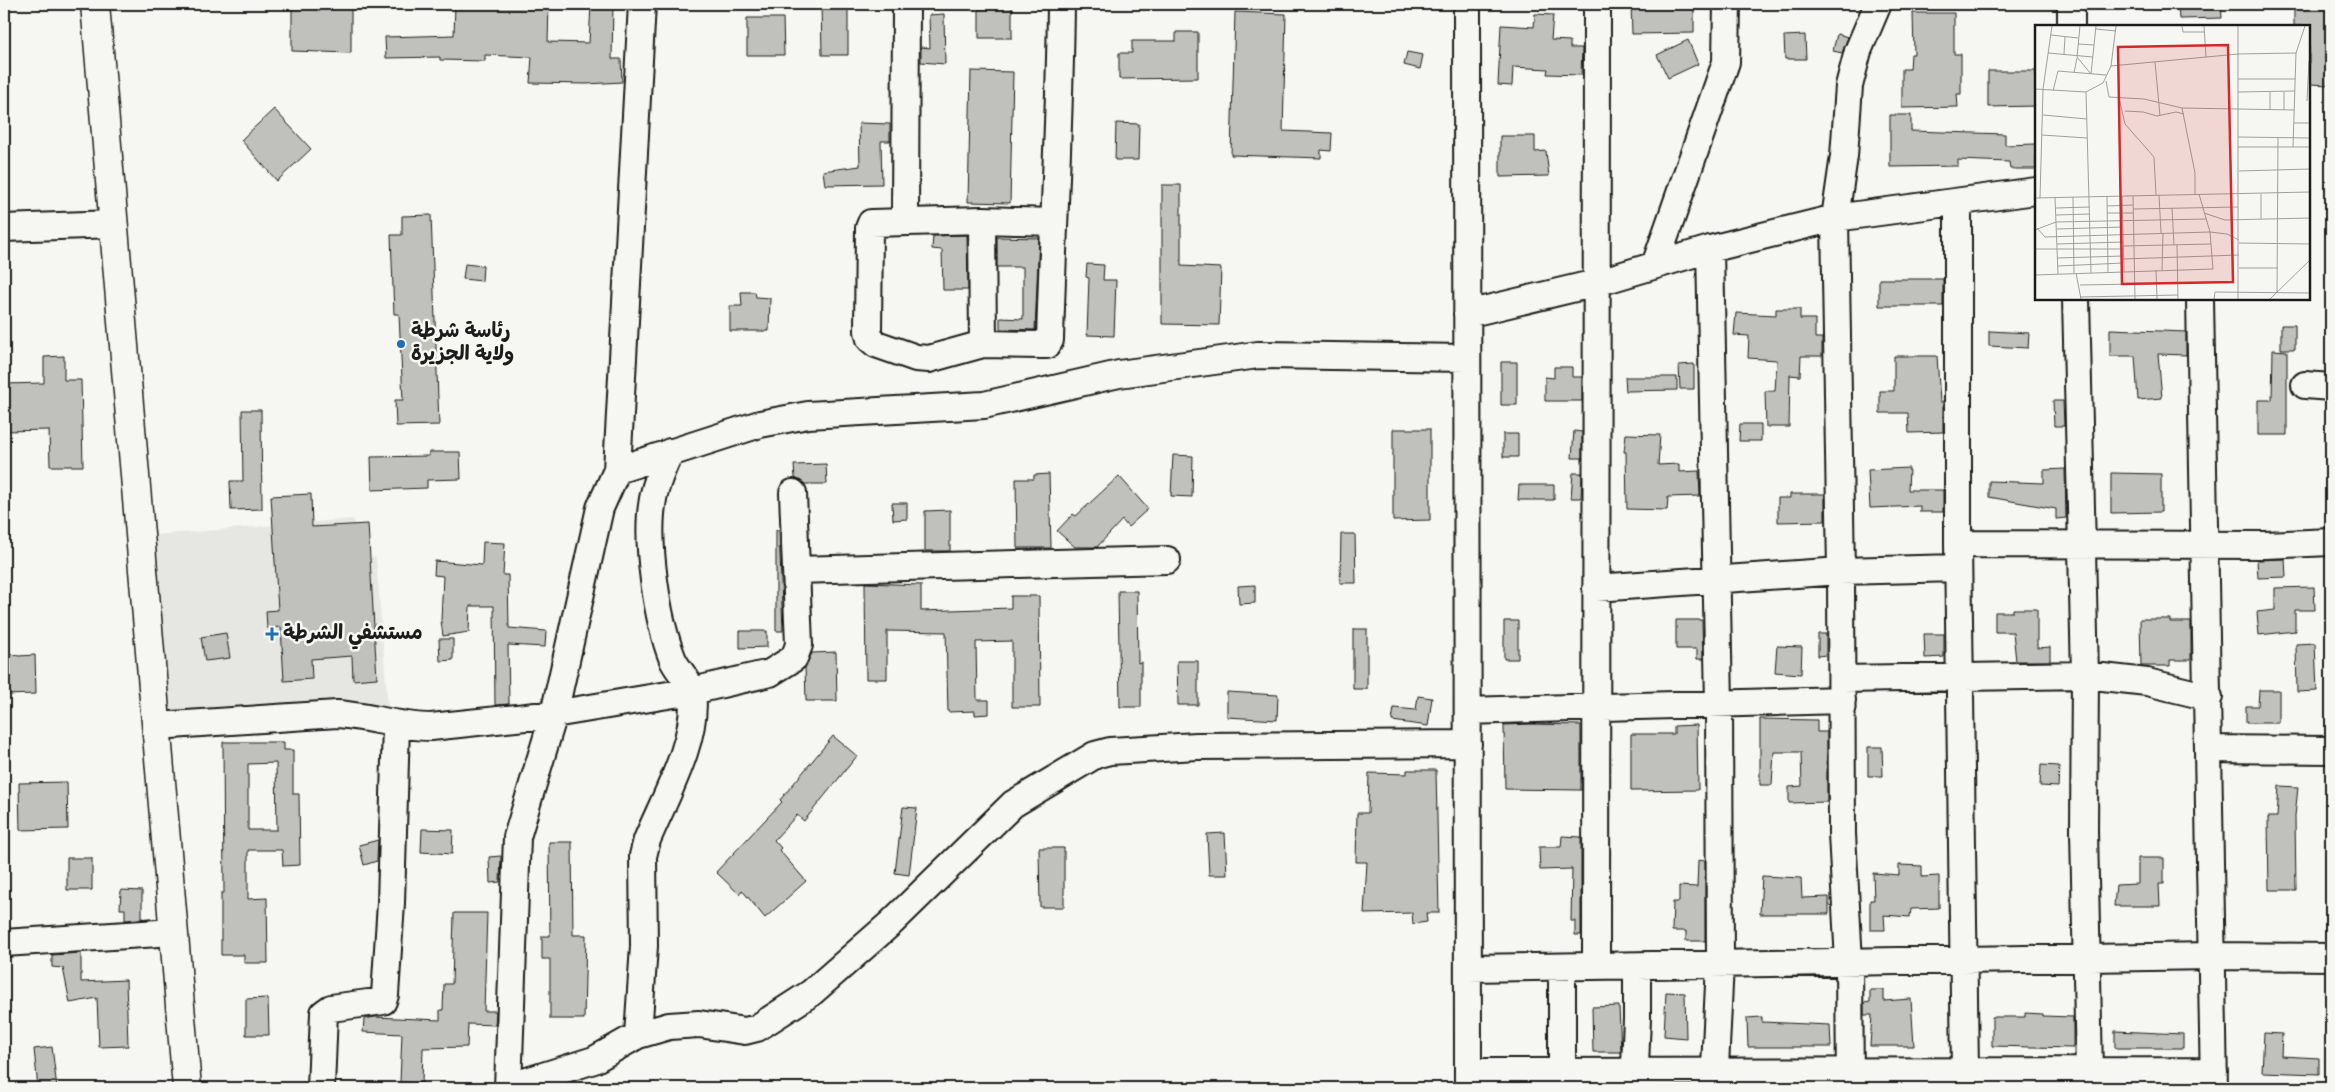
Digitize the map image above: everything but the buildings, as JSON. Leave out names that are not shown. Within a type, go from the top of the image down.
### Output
[{"type":"main road","points":[[95,4],[187,1088]]},
{"type":"street","points":[[642,4],[617,470],[600,508],[554,714],[517,837],[508,1087],[602,1056],[638,1035],[684,1025],[700,1024],[745,1031],[757,1028],[811,993],[891,923],[1012,804],[1095,755],[1110,751],[1197,746],[1468,744]]},
{"type":"street","points":[[905,220],[906,4]]},
{"type":"street","points":[[1053,222],[905,220],[871,223],[869,228],[868,331],[870,339],[876,344],[916,358],[929,358],[982,344],[1041,345],[1047,344],[1050,340],[1053,222],[1061,95],[1061,4]]},
{"type":"street","points":[[1467,4],[1468,1080],[1922,1080],[1965,1071],[1991,1080],[2061,1080],[2089,1072],[2133,1080],[2214,1080],[2208,750],[2209,697],[2200,300]]},
{"type":"street","points":[[1596,966],[1597,4]]},
{"type":"street","points":[[1655,266],[1726,62],[1726,4]]},
{"type":"street","points":[[1849,1080],[1849,962],[1842,834],[1841,571],[1835,218],[1844,156],[1849,86],[1858,51],[1878,4]]},
{"type":"street","points":[[2071,4],[2071,25]]},
{"type":"street","points":[[1467,314],[1596,283],[1710,249],[1835,218],[2035,191]]},
{"type":"street","points":[[1958,202],[1958,556],[1965,1071]]},
{"type":"street","points":[[982,220],[982,344]]},
{"type":"street","points":[[4,228],[114,224]]},
{"type":"street","points":[[1710,249],[1719,703],[1720,964],[1714,1080]]},
{"type":"street","points":[[2076,300],[2085,676],[2084,831],[2089,1072]]},
{"type":"street","points":[[617,470],[760,424],[808,415],[984,405],[1119,374],[1258,355],[1467,358]]},
{"type":"street","points":[[2304,386],[2331,387]]},
{"type":"street","points":[[638,1035],[644,946],[643,856],[647,840],[688,743],[692,718],[692,691],[674,660],[661,616],[650,532],[653,498],[670,452]]},
{"type":"street","points":[[156,726],[338,714],[357,715],[413,727],[431,727],[554,714],[692,691],[770,673],[794,658],[799,645],[793,493]]},
{"type":"street","points":[[1596,588],[1841,571],[2081,543],[2331,542]]},
{"type":"street","points":[[796,570],[1167,560]]},
{"type":"street","points":[[1468,711],[1597,709],[1719,703],[1960,677],[2085,676],[2147,682],[2209,697]]},
{"type":"street","points":[[321,1088],[322,1021],[324,1013],[330,1008],[382,1001],[385,994],[392,893],[396,724]]},
{"type":"street","points":[[2208,750],[2331,750]]},
{"type":"street","points":[[4,943],[174,932]]},
{"type":"street","points":[[1468,968],[2212,956],[2331,957]]},
{"type":"street","points":[[1634,1080],[1638,1019],[1637,966]]},
{"type":"street","points":[[1562,967],[1562,1081]]},
{"type":"shaded area","name":"مستشفي الشرطة","points":[[354,519],[357,558],[376,557],[388,710],[170,727],[155,535]]},
{"type":"place","name":"رئاسة شرطة ولاية الجزيرة","points":[[401,344]]},
{"type":"place","name":"مستشفي الشرطة","points":[[272,634]]}]
